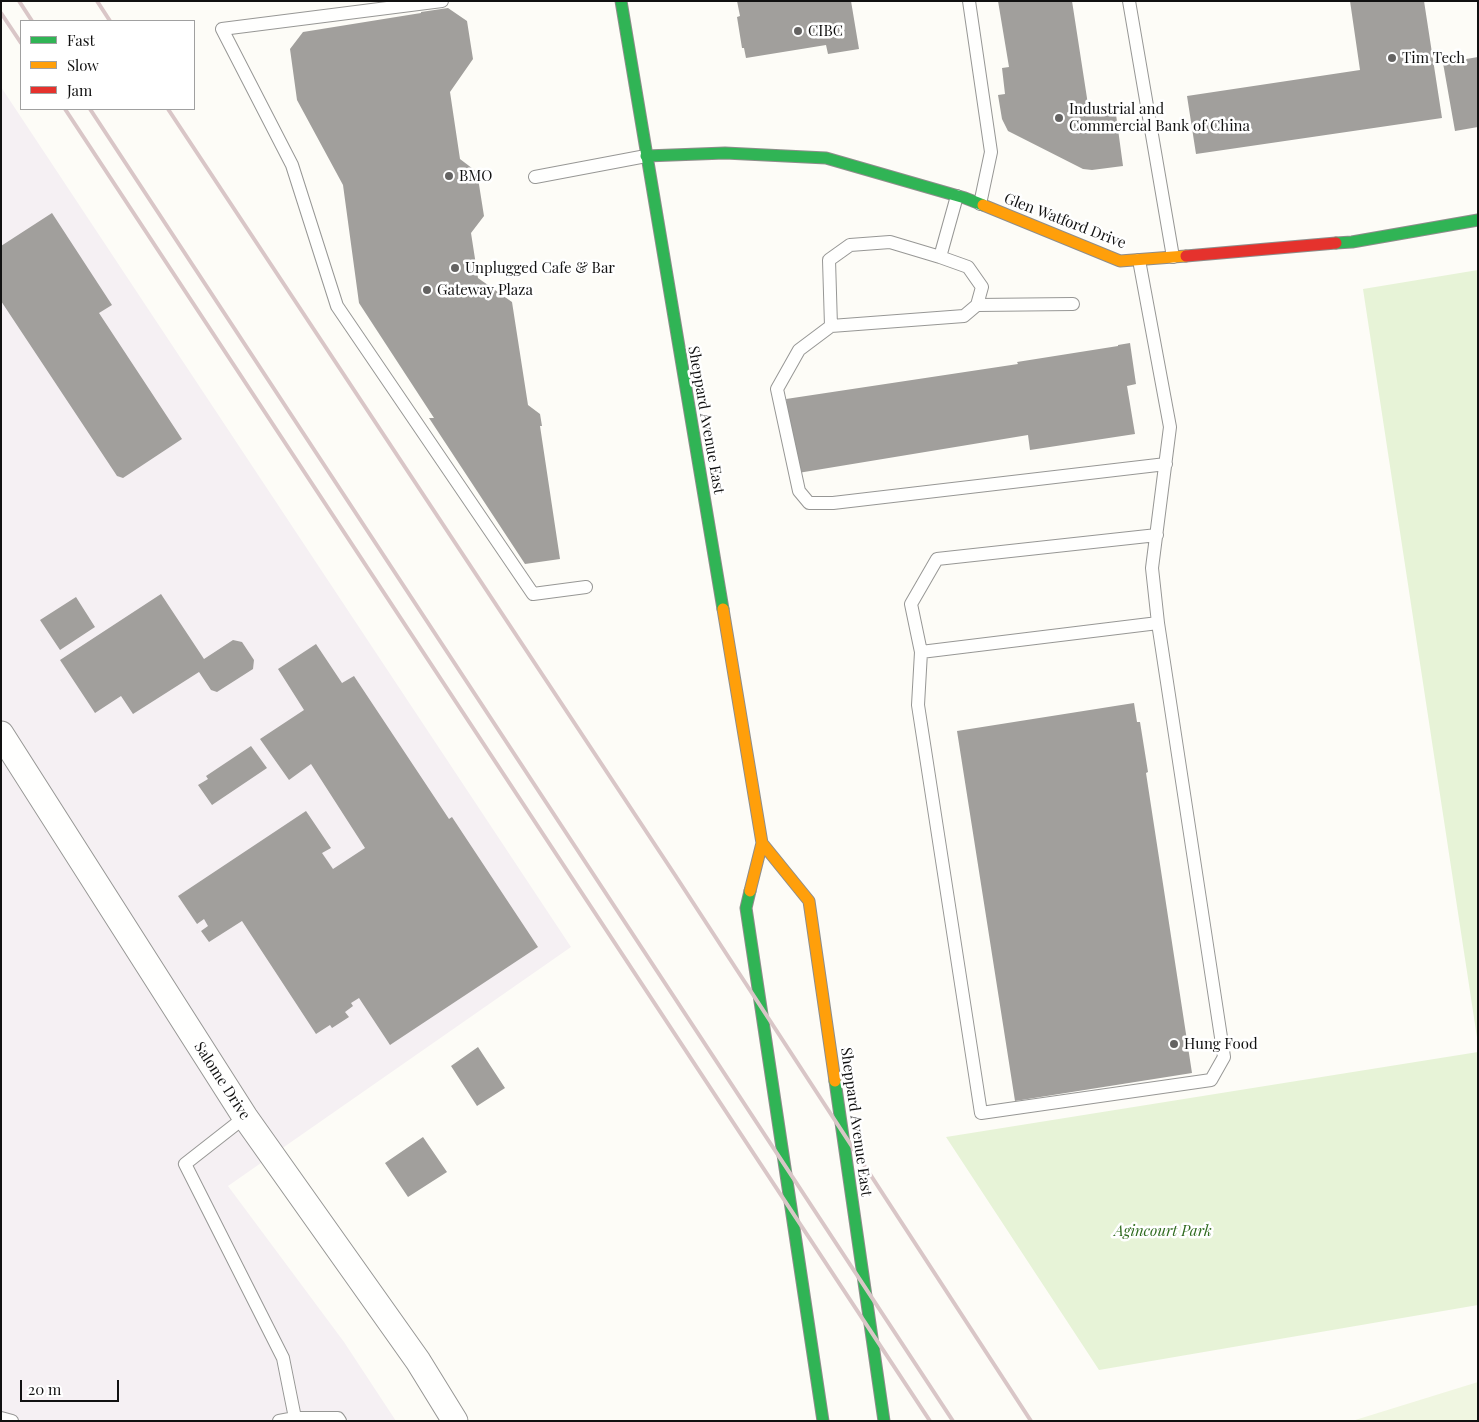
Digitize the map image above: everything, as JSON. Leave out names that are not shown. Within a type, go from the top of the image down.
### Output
[{"type":"main road","name":"Sheppard Avenue East","points":[[620,1],[762,843],[746,908],[823,1421]]},
{"type":"main road","name":"Glen Watford Drive","points":[[646,156],[726,153],[826,158],[980,204],[1120,261],[1352,242],[1478,220]]},
{"type":"main road","name":"Sheppard Avenue East","points":[[762,843],[809,901],[884,1421]]},
{"type":"street","name":"Salome Drive","points":[[1,734],[245,1117],[418,1361],[455,1421]]},
{"type":"lane","points":[[442,1],[222,29],[292,165],[337,306],[533,594],[586,587]]},
{"type":"lane","points":[[969,1],[990,152],[980,204]]},
{"type":"lane","points":[[1128,1],[1173,257]]},
{"type":"lane","points":[[535,176],[646,156]]},
{"type":"lane","points":[[940,257],[957,196]]},
{"type":"lane","points":[[831,326],[829,260],[850,245],[890,242],[940,257],[968,267],[982,287],[977,305],[964,316],[831,326],[799,350],[777,388],[799,492],[809,503],[833,504],[1166,464]]},
{"type":"lane","points":[[1139,260],[1170,427],[1157,535],[1152,568],[1158,623],[1224,1057],[1211,1080],[981,1112],[918,705],[921,652],[911,604],[937,558],[1157,535]]},
{"type":"lane","points":[[977,305],[1073,304]]},
{"type":"lane","points":[[921,652],[1158,623]]},
{"type":"lane","points":[[245,1117],[185,1164],[283,1358],[295,1418]]},
{"type":"lane","points":[[1,1418],[12,1421]]},
{"type":"lane","points":[[279,1421],[295,1418],[338,1418],[340,1421]]},
{"type":"shaded area","points":[[1,87],[571,947],[228,1186],[344,1342],[396,1421],[1,1421]]},
{"type":"green space","points":[[1478,270],[1478,1044],[1363,289]]},
{"type":"green space","name":"Agincourt Park","points":[[1478,1052],[1478,1305],[1099,1370],[946,1137]]},
{"type":"green space","points":[[1478,1382],[1478,1421],[1352,1421]]},
{"type":"building","name":"CIBC","points":[[737,1],[851,1],[859,49],[828,54],[826,45],[746,58],[744,48],[742,48],[737,17],[740,16]]},
{"type":"building","points":[[998,1],[1072,1],[1089,111],[1115,107],[1123,166],[1092,170],[1083,169],[1008,131],[1002,119],[998,95],[1005,94],[1002,68],[1009,67]]},
{"type":"building","points":[[1350,1],[1424,1],[1442,118],[1196,154],[1187,96],[1360,70]]},
{"type":"building","name":"Gateway Plaza","points":[[448,8],[467,21],[473,59],[450,92],[460,159],[477,172],[484,216],[471,233],[478,278],[512,302],[528,405],[540,414],[542,426],[540,426],[560,559],[525,564],[429,418],[434,418],[359,303],[343,185],[297,100],[290,49],[303,32]]},
{"type":"building","points":[[1478,57],[1478,127],[1455,131],[1443,63]]},
{"type":"building","points":[[52,213],[112,305],[99,313],[182,439],[123,478],[117,476],[1,301],[1,246]]},
{"type":"building","points":[[1130,343],[1136,384],[1127,386],[1135,434],[1030,450],[1028,435],[798,473],[786,399],[1018,364],[1017,362]]},
{"type":"building","points":[[161,594],[204,659],[233,640],[242,642],[254,660],[253,669],[217,692],[211,690],[199,672],[133,714],[121,696],[95,713],[60,660]]},
{"type":"building","points":[[76,597],[95,627],[60,650],[40,620]]},
{"type":"building","points":[[316,644],[342,683],[354,676],[449,819],[452,817],[538,947],[390,1045],[359,998],[351,1003],[353,1006],[345,1012],[349,1017],[332,1028],[330,1025],[316,1034],[242,921],[209,942],[201,931],[208,926],[204,919],[197,924],[178,896],[306,811],[331,848],[322,853],[333,869],[365,848],[311,764],[289,780],[260,739],[304,710],[278,669]]},
{"type":"building","points":[[1134,703],[1137,722],[1140,722],[1148,772],[1146,773],[1192,1073],[1015,1101],[957,731]]},
{"type":"building","points":[[251,746],[267,768],[212,805],[198,785],[208,779],[206,776]]},
{"type":"building","points":[[478,1047],[505,1088],[477,1106],[451,1066]]},
{"type":"building","points":[[423,1137],[447,1172],[408,1197],[385,1163]]},
{"type":"railway","points":[[19,1],[31,20]]},
{"type":"railway","points":[[97,1],[109,20]]},
{"type":"railway","points":[[1,13],[20,42]]},
{"type":"railway","points":[[66,110],[930,1421]]},
{"type":"railway","points":[[91,110],[953,1421]]},
{"type":"railway","points":[[169,110],[675,875],[1031,1421]]},
{"type":"traffic: fast","points":[[621,1],[723,609]]},
{"type":"traffic: fast","points":[[646,156],[725,153],[826,158],[965,198],[983,205]]},
{"type":"traffic: fast","points":[[1336,243],[1352,242],[1478,220]]},
{"type":"traffic: fast","points":[[750,891],[746,908],[823,1421]]},
{"type":"traffic: fast","points":[[835,1081],[884,1421]]},
{"type":"traffic: slow","points":[[983,205],[1120,261],[1186,256]]},
{"type":"traffic: slow","points":[[723,609],[762,843],[750,891]]},
{"type":"traffic: slow","points":[[762,843],[809,901],[835,1081]]},
{"type":"traffic: jam","points":[[1186,256],[1336,243]]},
{"type":"place","name":"CIBC","points":[[798,31]]},
{"type":"place","name":"Tim Tech","points":[[1392,58]]},
{"type":"place","name":"Industrial and Commercial Bank of China","points":[[1059,118]]},
{"type":"place","name":"BMO","points":[[449,176]]},
{"type":"place","name":"Unplugged Cafe & Bar","points":[[455,268]]},
{"type":"place","name":"Gateway Plaza","points":[[427,290]]},
{"type":"place","name":"Hung Food","points":[[1174,1044]]}]
